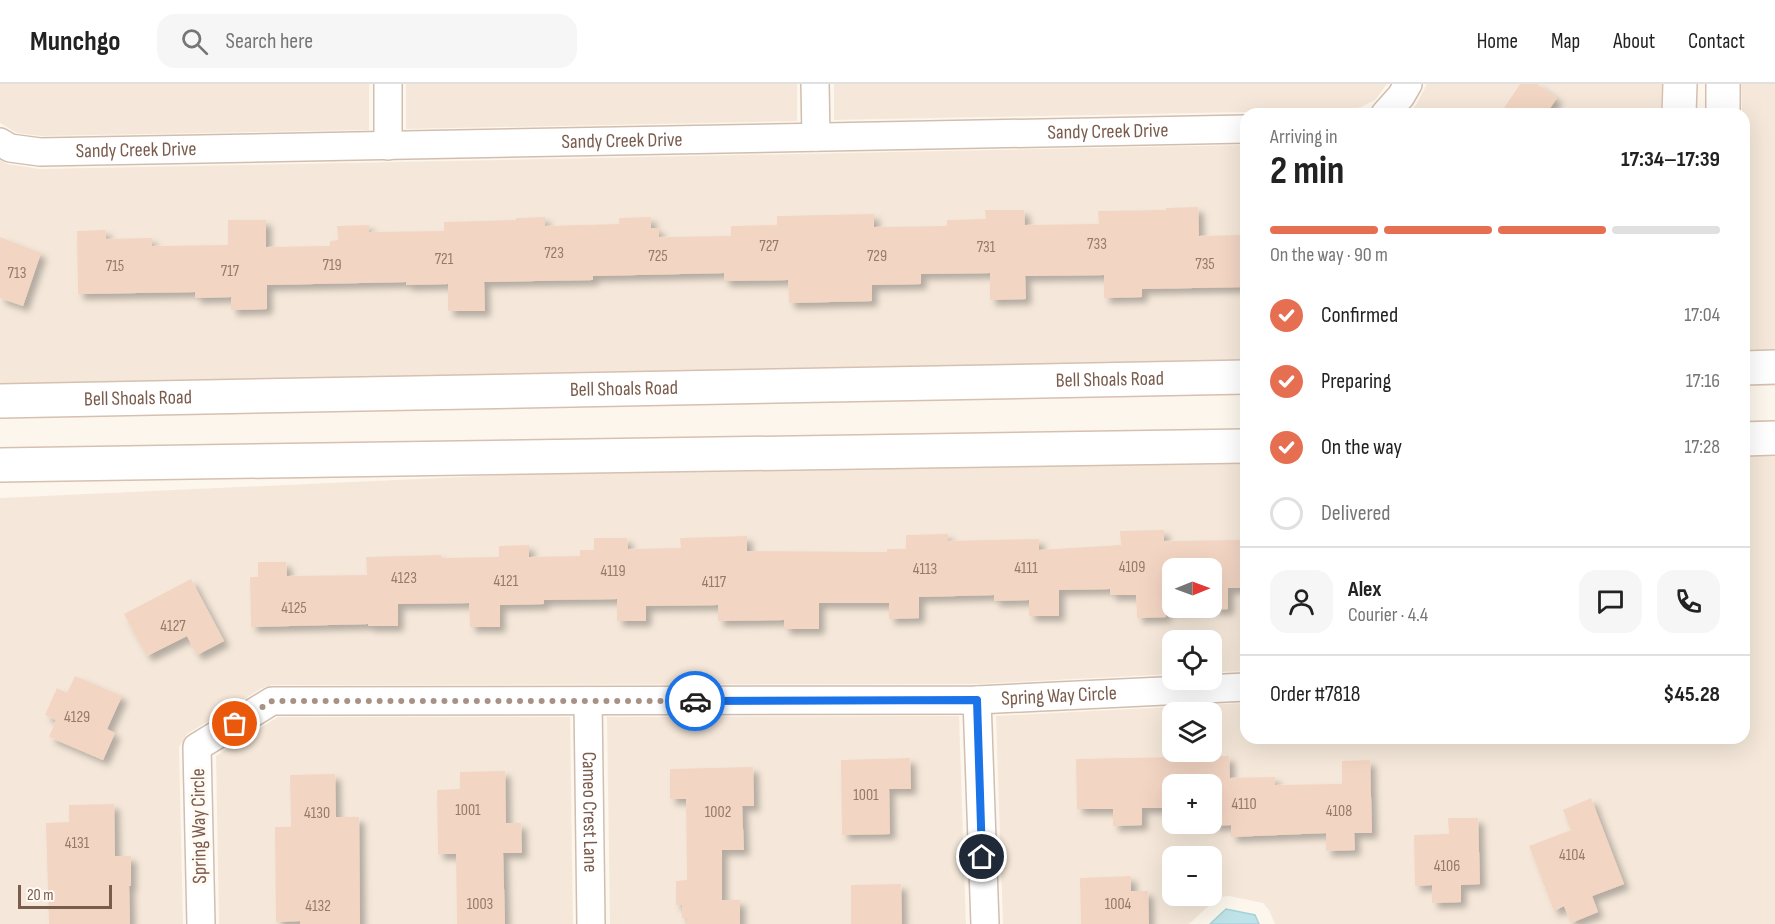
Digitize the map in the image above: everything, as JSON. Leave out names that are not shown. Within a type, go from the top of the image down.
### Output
[{"type":"main road","points":[[1679,108],[1680,84]]},
{"type":"main road","points":[[1723,84],[1723,108]]},
{"type":"main road","points":[[1750,368],[1775,367]]},
{"type":"main road","name":"Bell Shoals Road","points":[[0,401],[1240,376]]},
{"type":"main road","points":[[1750,439],[1775,438]]},
{"type":"main road","points":[[0,465],[1240,446]]},
{"type":"street","points":[[388,84],[388,146]]},
{"type":"street","points":[[815,84],[816,137]]},
{"type":"street","points":[[1390,108],[1408,84]]},
{"type":"street","name":"Sandy Creek Drive","points":[[0,142],[10,148],[40,152],[1240,129]]},
{"type":"street","name":"Spring Way Circle","points":[[201,924],[197,747],[272,701],[977,700],[1240,687]]},
{"type":"street","points":[[977,700],[985,924]]},
{"type":"street","name":"Cameo Crest Lane","points":[[588,701],[591,924]]},
{"type":"shaded area","points":[[0,84],[369,84],[369,130],[41,136],[17,133],[0,123]]},
{"type":"shaded area","points":[[406,84],[797,84],[797,121],[406,129]]},
{"type":"shaded area","points":[[834,84],[1387,84],[1375,100],[1356,108],[1240,108],[1240,112],[834,120]]},
{"type":"shaded area","points":[[1427,84],[1662,84],[1661,108],[1413,108]]},
{"type":"shaded area","points":[[1741,84],[1775,84],[1775,386],[1750,386],[1750,108],[1742,108]]},
{"type":"shaded area","points":[[1240,145],[1240,394],[0,412],[0,160],[7,164],[40,169]]},
{"type":"shaded area","points":[[1750,420],[1775,420],[1775,924],[1275,924],[1263,903],[1222,897],[1222,846],[1162,846],[1162,906],[1209,906],[1189,924],[1003,924],[996,716],[1162,707],[1162,762],[1222,762],[1222,704],[1240,703],[1240,744],[1750,744]]},
{"type":"shaded area","points":[[1240,441],[1240,671],[1222,672],[1222,630],[1162,630],[1162,675],[977,684],[272,685],[262,688],[187,734],[179,747],[183,924],[0,924],[0,498]]},
{"type":"shaded area","points":[[959,716],[966,924],[610,924],[607,717]]},
{"type":"shaded area","points":[[278,717],[570,717],[573,924],[219,924],[216,756]]},
{"type":"water","points":[[1226,909],[1255,915],[1259,924],[1210,924]]},
{"type":"building","points":[[1520,84],[1537,84],[1557,98],[1550,108],[1504,108]]},
{"type":"building","points":[[1198,207],[1199,236],[1240,235],[1240,287],[1142,289],[1142,297],[1104,298],[1104,275],[1025,276],[1026,299],[990,300],[990,273],[921,274],[921,284],[872,285],[872,301],[789,303],[788,280],[724,281],[724,273],[593,276],[593,280],[484,282],[485,311],[448,311],[448,284],[406,285],[406,282],[267,285],[267,309],[231,310],[231,297],[195,298],[195,292],[78,294],[77,231],[106,230],[106,239],[152,238],[152,246],[228,245],[228,220],[266,220],[266,247],[330,246],[330,241],[338,240],[337,226],[369,225],[369,232],[444,231],[444,222],[545,217],[545,226],[619,224],[619,218],[651,217],[651,228],[659,228],[659,237],[731,236],[731,226],[777,225],[777,216],[874,214],[874,227],[947,226],[947,220],[986,219],[985,210],[1024,210],[1025,225],[1099,224],[1098,211],[1166,210],[1166,208]]},
{"type":"building","points":[[0,237],[41,253],[23,306],[0,298]]},
{"type":"building","points":[[1164,530],[1164,541],[1240,540],[1240,588],[1228,588],[1228,609],[1222,609],[1222,558],[1162,558],[1162,617],[1137,618],[1136,595],[1110,595],[1110,589],[1059,590],[1059,616],[1029,616],[1029,600],[994,601],[994,595],[919,597],[919,618],[889,619],[889,603],[819,603],[819,629],[784,629],[784,620],[718,621],[718,605],[646,606],[646,621],[617,621],[617,599],[544,600],[544,604],[500,605],[500,627],[470,627],[469,603],[398,604],[398,626],[368,626],[368,624],[251,627],[250,577],[258,577],[258,562],[286,562],[287,576],[367,575],[366,557],[441,555],[442,558],[499,557],[499,546],[529,545],[529,557],[580,556],[580,550],[594,550],[594,538],[627,538],[628,549],[681,548],[680,538],[747,536],[747,551],[887,552],[887,549],[906,549],[906,535],[948,534],[948,541],[1039,539],[1039,550],[1121,545],[1120,531]]},
{"type":"building","points":[[191,579],[224,641],[197,655],[187,636],[147,656],[124,614]]},
{"type":"building","points":[[75,676],[122,696],[107,729],[115,733],[103,760],[49,737],[56,720],[45,715],[57,688],[67,693]]},
{"type":"building","points":[[1222,756],[1229,756],[1230,778],[1275,777],[1275,785],[1342,784],[1342,761],[1370,760],[1372,833],[1354,833],[1355,850],[1326,851],[1326,833],[1231,837],[1231,825],[1222,825],[1222,774],[1162,774],[1162,808],[1142,808],[1142,825],[1113,826],[1113,809],[1077,809],[1076,759],[1162,757],[1162,762],[1222,762]]},
{"type":"building","points":[[910,758],[911,789],[889,789],[890,834],[842,835],[841,760]]},
{"type":"building","points":[[753,767],[754,806],[742,806],[744,850],[722,850],[722,900],[740,900],[740,924],[687,924],[687,918],[682,918],[682,905],[676,905],[676,881],[687,880],[686,799],[670,799],[670,769]]},
{"type":"building","points":[[505,771],[506,823],[521,823],[522,853],[503,853],[505,924],[457,924],[456,854],[438,854],[437,790],[460,789],[460,772]]},
{"type":"building","points":[[335,774],[336,817],[359,817],[360,924],[276,922],[275,827],[291,827],[290,775]]},
{"type":"building","points":[[1591,798],[1624,884],[1592,896],[1598,912],[1571,923],[1564,906],[1554,911],[1529,846],[1571,830],[1563,810]]},
{"type":"building","points":[[114,804],[115,856],[131,856],[130,924],[49,924],[46,823],[69,822],[69,805]]},
{"type":"building","points":[[1448,818],[1478,818],[1480,884],[1461,885],[1461,902],[1432,903],[1432,885],[1415,886],[1414,835],[1449,834]]},
{"type":"building","points":[[1131,876],[1131,891],[1148,891],[1149,924],[1081,924],[1080,878]]},
{"type":"building","points":[[901,884],[902,924],[851,924],[851,885]]},
{"type":"way so far","points":[[235,724],[272,701],[695,701]]},
{"type":"route","points":[[695,701],[977,700],[982,857]]}]
